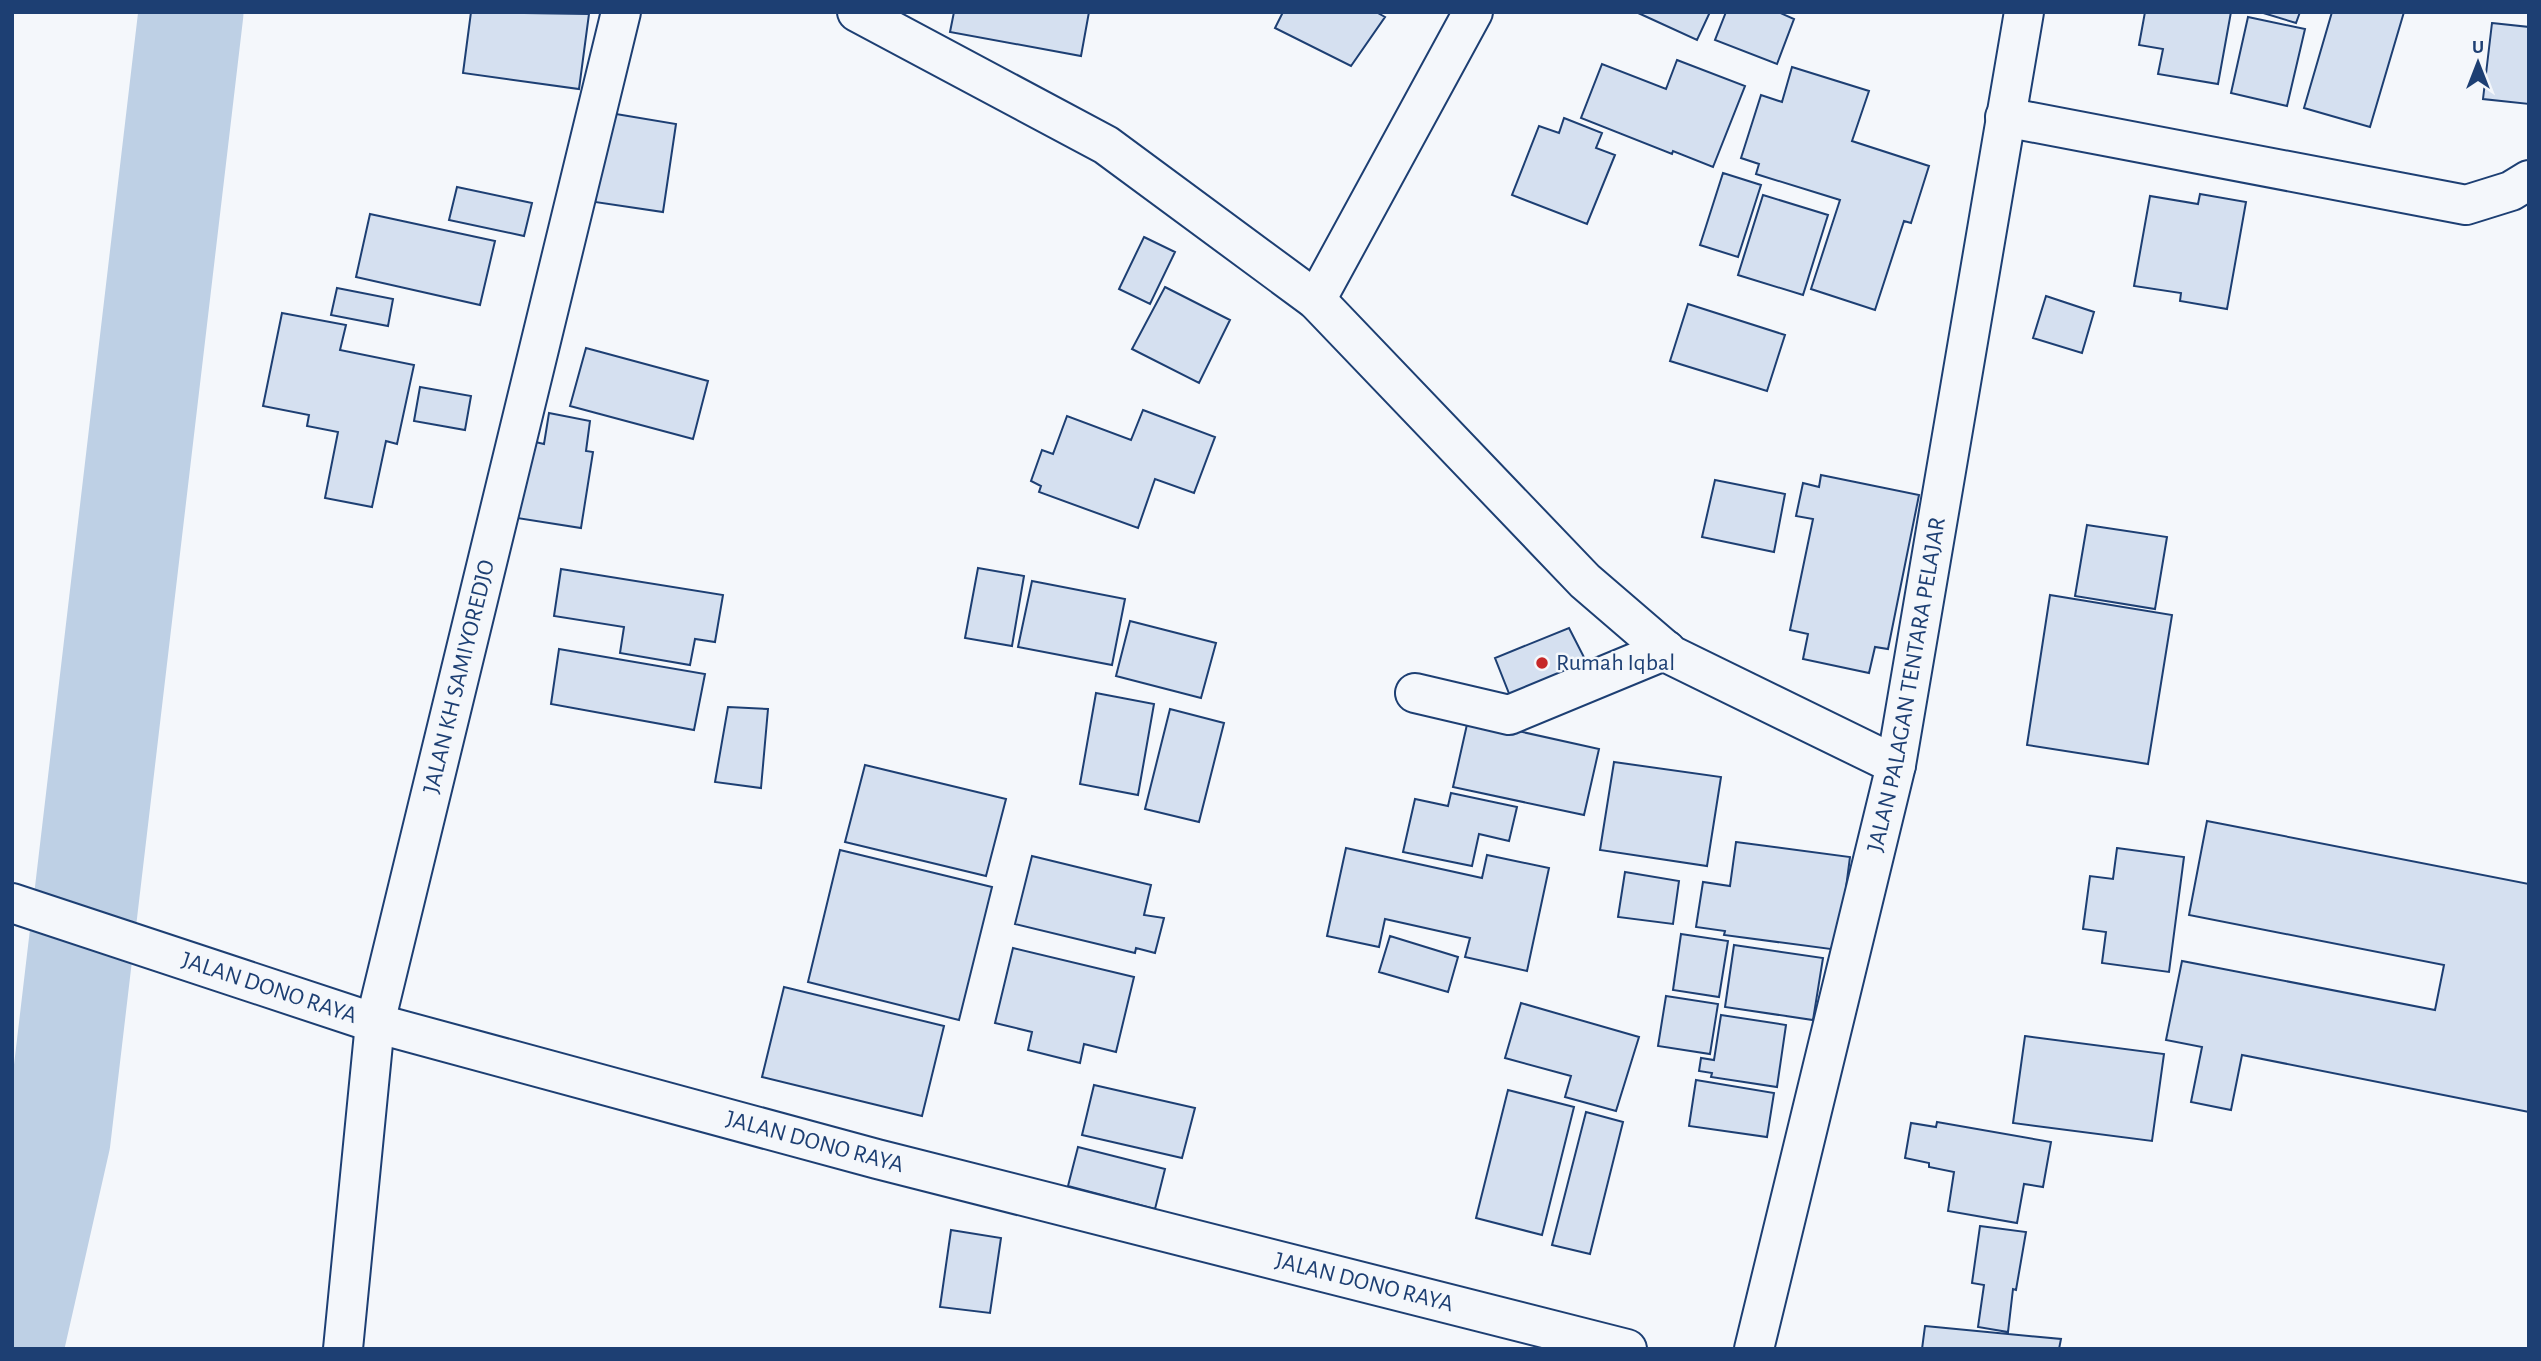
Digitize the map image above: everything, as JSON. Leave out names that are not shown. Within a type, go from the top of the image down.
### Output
[{"type":"street","name":"JALAN KH SAMIYOREDJO","points":[[343,1349],[375,1023],[621,12]]},
{"type":"street","points":[[857,12],[1106,145],[1316,300],[1585,581],[1671,655],[1896,765]]},
{"type":"street","points":[[1316,300],[1473,12]]},
{"type":"street","name":"JALAN PALAGAN TENTARA PELAJAR","points":[[1754,1349],[1896,765],[2024,12]]},
{"type":"street","points":[[2005,117],[2466,205],[2511,191],[2529,180]]},
{"type":"street","points":[[1415,693],[1509,715],[1666,650]]},
{"type":"street","name":"JALAN DONO RAYA","points":[[12,903],[375,1023],[877,1159],[1627,1349]]},
{"type":"building","points":[[471,12],[589,14],[579,89],[463,73]]},
{"type":"building","points":[[954,12],[1089,12],[1081,56],[950,32]]},
{"type":"building","points":[[1283,12],[1376,12],[1385,17],[1351,66],[1275,28]]},
{"type":"building","points":[[1636,12],[1710,12],[1697,40]]},
{"type":"building","points":[[1726,12],[1778,12],[1794,19],[1777,64],[1715,40]]},
{"type":"building","points":[[2145,12],[2231,12],[2218,84],[2158,74],[2163,49],[2139,45]]},
{"type":"building","points":[[2260,12],[2300,12],[2296,23]]},
{"type":"building","points":[[2332,12],[2404,12],[2370,127],[2304,108]]},
{"type":"building","points":[[2248,17],[2305,29],[2287,106],[2231,93]]},
{"type":"building","points":[[2492,23],[2529,27],[2529,104],[2483,99]]},
{"type":"building","points":[[1677,60],[1745,86],[1713,167],[1581,118],[1602,64],[1666,89]]},
{"type":"building","points":[[1792,67],[1869,91],[1852,141],[1929,166],[1911,223],[1904,221],[1875,310],[1811,289],[1840,200],[1756,174],[1759,164],[1741,158],[1761,95],[1782,102]]},
{"type":"building","points":[[610,113],[676,124],[663,212],[595,202]]},
{"type":"building","points":[[1564,118],[1602,133],[1596,148],[1615,155],[1587,224],[1512,195],[1539,126],[1559,133]]},
{"type":"building","points":[[1723,173],[1761,185],[1738,257],[1700,245]]},
{"type":"building","points":[[457,187],[532,203],[524,236],[449,220]]},
{"type":"building","points":[[2200,194],[2246,202],[2227,309],[2180,301],[2181,293],[2134,286],[2150,196],[2198,204]]},
{"type":"building","points":[[1763,195],[1828,215],[1803,295],[1738,275]]},
{"type":"building","points":[[370,214],[495,241],[480,305],[356,277]]},
{"type":"building","points":[[1144,237],[1175,252],[1150,304],[1119,289]]},
{"type":"building","points":[[1165,287],[1230,320],[1199,383],[1132,349]]},
{"type":"building","points":[[337,288],[393,299],[388,326],[331,315]]},
{"type":"building","points":[[2046,296],[2094,312],[2082,353],[2033,338]]},
{"type":"building","points":[[1688,304],[1785,335],[1767,391],[1670,361]]},
{"type":"building","points":[[282,313],[346,325],[340,350],[414,365],[397,444],[386,441],[372,507],[325,498],[338,432],[307,426],[309,415],[263,406]]},
{"type":"building","points":[[586,348],[708,381],[693,439],[570,406]]},
{"type":"building","points":[[420,387],[471,396],[465,430],[414,421]]},
{"type":"building","points":[[1143,410],[1215,437],[1194,493],[1155,479],[1138,528],[1039,492],[1041,486],[1031,481],[1042,450],[1053,454],[1067,416],[1131,440]]},
{"type":"building","points":[[549,413],[590,421],[586,451],[593,452],[581,528],[517,518],[531,441],[544,444]]},
{"type":"building","points":[[1821,475],[1919,495],[1888,649],[1875,647],[1869,673],[1803,659],[1808,634],[1790,630],[1813,519],[1796,516],[1803,483],[1819,487]]},
{"type":"building","points":[[1715,480],[1785,494],[1774,552],[1702,537]]},
{"type":"building","points":[[2087,525],[2167,537],[2155,609],[2075,596]]},
{"type":"building","points":[[978,568],[1024,576],[1012,646],[965,638]]},
{"type":"building","points":[[561,569],[723,595],[715,642],[695,639],[690,665],[620,653],[624,627],[554,616]]},
{"type":"building","points":[[1032,581],[1125,599],[1112,665],[1018,647]]},
{"type":"building","points":[[2050,595],[2172,615],[2148,764],[2027,745]]},
{"type":"building","points":[[1130,621],[1216,643],[1201,698],[1116,676]]},
{"type":"building","name":"Rumah Iqbal","points":[[1569,628],[1590,669],[1512,701],[1495,658]]},
{"type":"building","points":[[559,649],[705,674],[694,730],[551,704]]},
{"type":"building","points":[[1096,693],[1154,704],[1138,795],[1080,784]]},
{"type":"building","points":[[728,707],[768,709],[761,788],[715,782]]},
{"type":"building","points":[[1170,709],[1224,723],[1199,822],[1145,809]]},
{"type":"building","points":[[1468,720],[1599,749],[1584,815],[1453,787]]},
{"type":"building","points":[[1614,762],[1721,777],[1707,866],[1600,850]]},
{"type":"building","points":[[865,765],[1006,799],[986,876],[845,842]]},
{"type":"building","points":[[1451,793],[1517,807],[1509,841],[1479,834],[1472,866],[1403,852],[1415,799],[1448,806]]},
{"type":"building","points":[[2207,821],[2529,884],[2529,1112],[2242,1055],[2231,1110],[2191,1102],[2202,1047],[2166,1040],[2182,961],[2435,1010],[2444,965],[2189,915]]},
{"type":"building","points":[[1736,842],[1850,857],[1838,950],[1724,935],[1725,931],[1696,927],[1703,882],[1730,886]]},
{"type":"building","points":[[1346,848],[1482,878],[1487,855],[1549,868],[1527,971],[1465,957],[1470,938],[1385,919],[1379,947],[1327,936]]},
{"type":"building","points":[[2117,848],[2184,857],[2169,972],[2102,963],[2106,932],[2083,929],[2090,876],[2113,879]]},
{"type":"building","points":[[840,850],[992,887],[959,1020],[808,982]]},
{"type":"building","points":[[1032,856],[1151,885],[1144,915],[1164,918],[1155,953],[1136,948],[1135,953],[1015,924]]},
{"type":"building","points":[[1625,872],[1679,881],[1673,924],[1618,917]]},
{"type":"building","points":[[1681,934],[1728,941],[1719,997],[1673,990]]},
{"type":"building","points":[[1390,936],[1458,957],[1448,992],[1379,972]]},
{"type":"building","points":[[1734,945],[1823,958],[1813,1020],[1725,1007]]},
{"type":"building","points":[[1013,948],[1134,977],[1116,1052],[1084,1044],[1080,1063],[1028,1050],[1032,1032],[995,1023]]},
{"type":"building","points":[[784,987],[944,1026],[922,1116],[762,1077]]},
{"type":"building","points":[[1666,996],[1718,1004],[1710,1054],[1658,1046]]},
{"type":"building","points":[[1521,1003],[1639,1037],[1616,1111],[1565,1097],[1571,1076],[1505,1058]]},
{"type":"building","points":[[1721,1015],[1786,1025],[1777,1087],[1711,1077],[1712,1073],[1699,1071],[1701,1058],[1714,1060]]},
{"type":"building","points":[[2025,1036],[2164,1054],[2152,1141],[2013,1123]]},
{"type":"building","points":[[1696,1080],[1774,1093],[1767,1137],[1689,1126]]},
{"type":"building","points":[[1094,1085],[1195,1108],[1182,1158],[1082,1135]]},
{"type":"building","points":[[1508,1090],[1574,1107],[1542,1235],[1476,1218]]},
{"type":"building","points":[[1586,1112],[1623,1122],[1590,1254],[1552,1245]]},
{"type":"building","points":[[1937,1122],[2051,1142],[2043,1187],[2024,1184],[2017,1223],[1948,1211],[1954,1172],[1905,1158],[1911,1123],[1936,1127]]},
{"type":"building","points":[[1078,1147],[1165,1169],[1155,1209],[1068,1186]]},
{"type":"building","points":[[1980,1226],[2026,1232],[2016,1290],[2013,1289],[2008,1332],[1978,1327],[1984,1285],[1972,1283]]},
{"type":"building","points":[[951,1230],[1001,1238],[990,1313],[940,1307]]},
{"type":"building","points":[[1925,1326],[2061,1339],[2059,1349],[1922,1349]]},
{"type":"waterway","points":[[12,1343],[58,1140],[191,12]]},
{"type":"place","name":"Rumah Iqbal","points":[[1542,663]]}]
